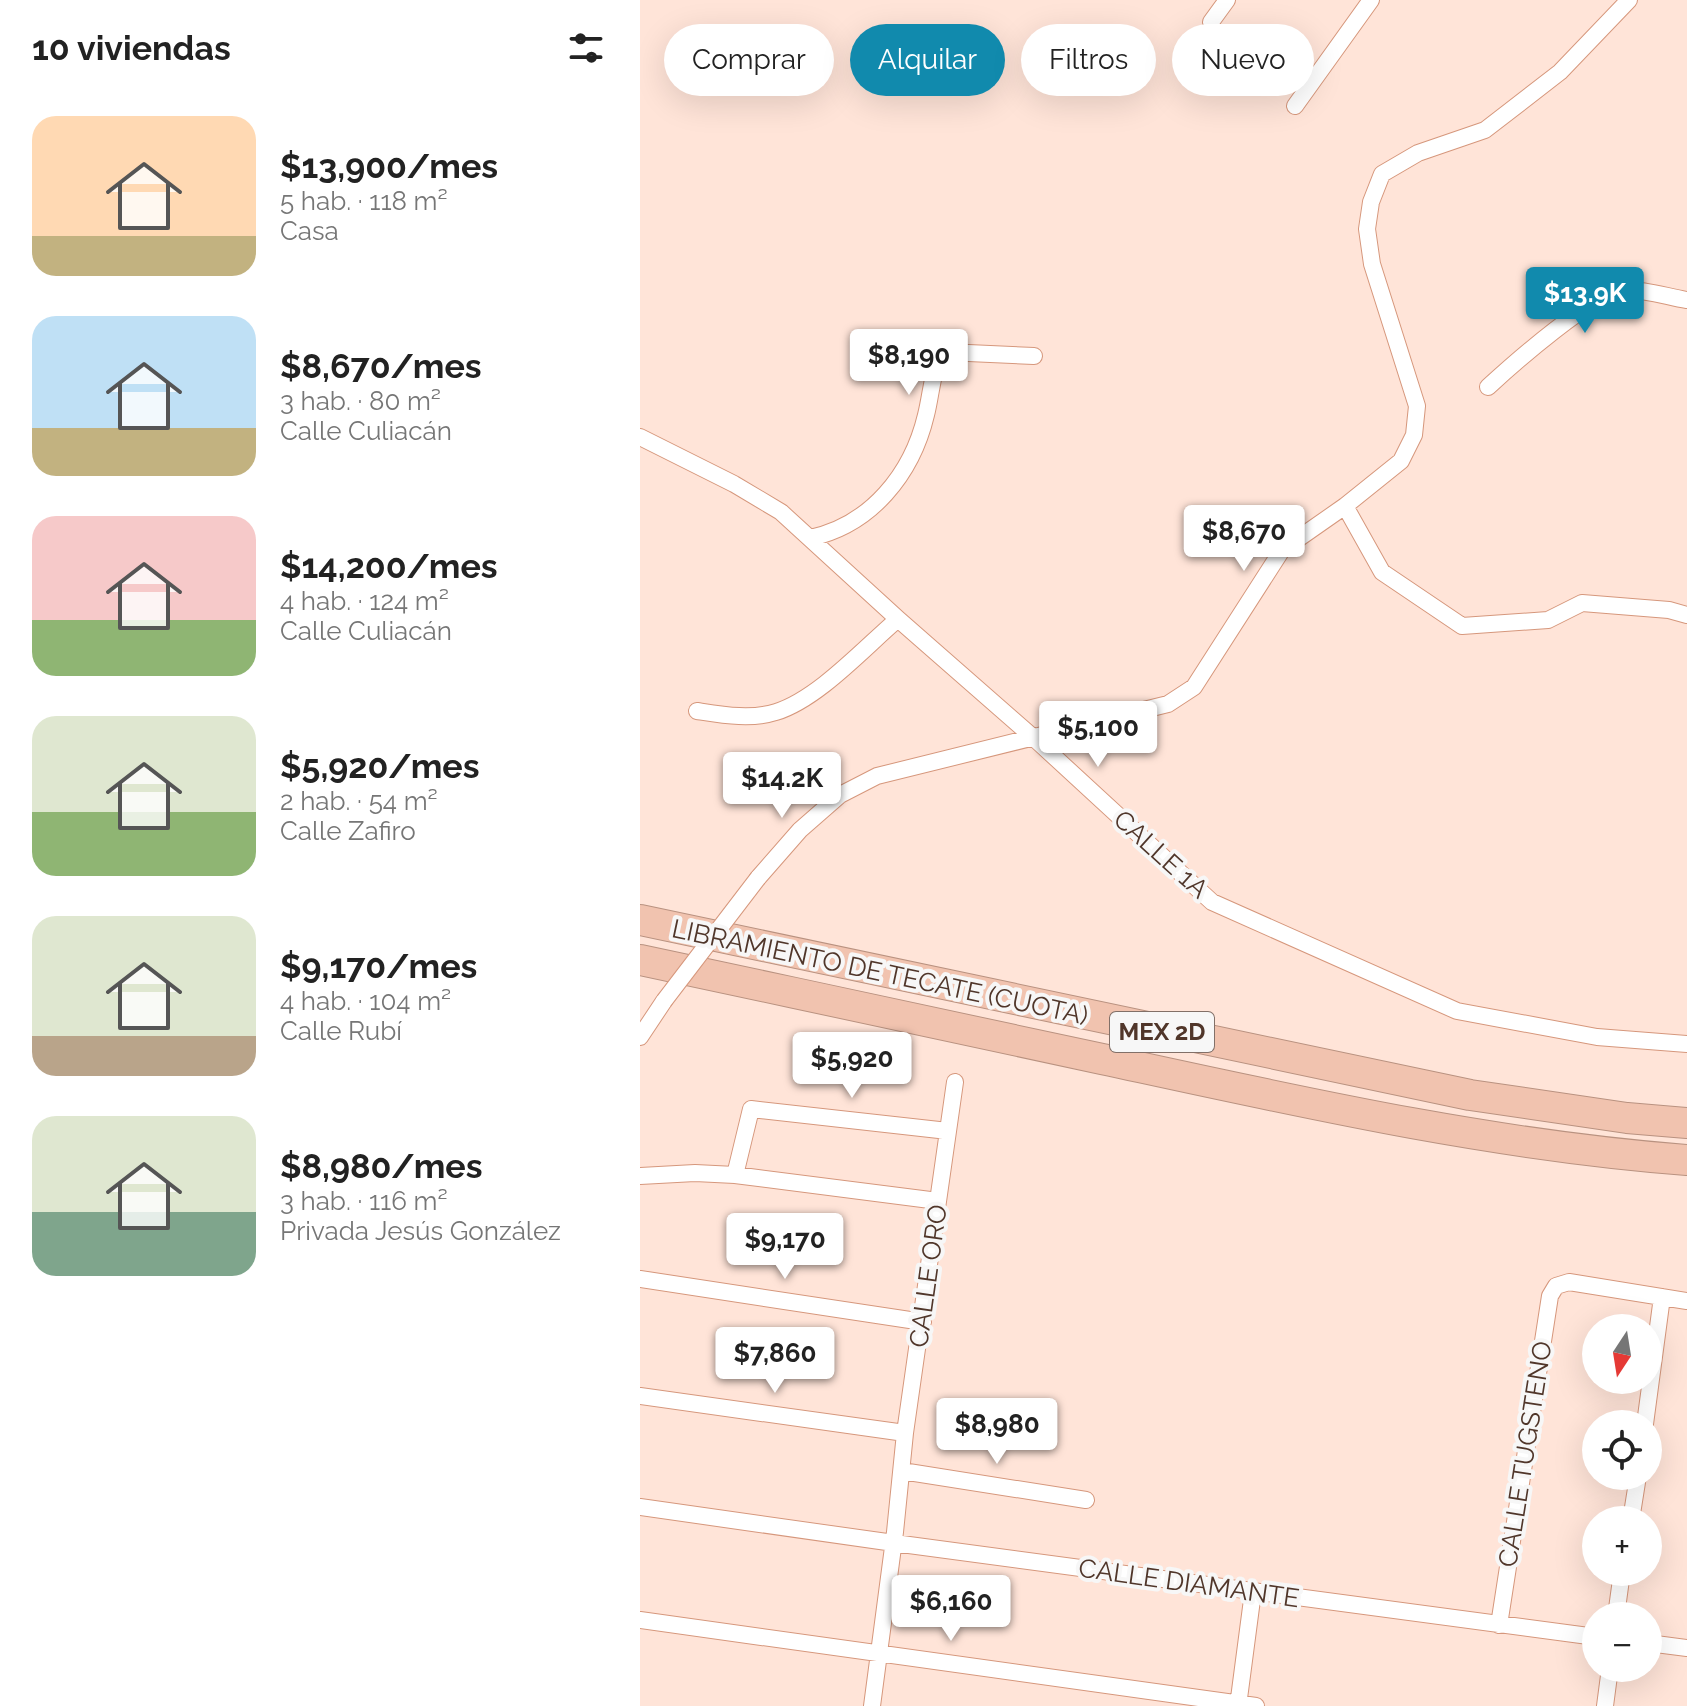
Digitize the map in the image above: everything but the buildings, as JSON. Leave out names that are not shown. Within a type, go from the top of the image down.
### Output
[{"type":"highway","name":"LIBRAMIENTO DE TECATE (CUOTA)","points":[[640,920],[1470,1095],[1627,1118],[1687,1123]]},
{"type":"highway","name":"LIBRAMIENTO DE TECATE (CUOTA)","points":[[640,960],[1297,1102],[1436,1129],[1623,1155],[1687,1160]]},
{"type":"street","points":[[1211,22],[1227,0]]},
{"type":"street","points":[[1295,106],[1371,0]]},
{"type":"street","points":[[640,1037],[758,878],[800,830],[840,795],[894,771],[1035,739],[1168,704],[1194,687],[1282,550],[1345,506],[1401,461],[1414,435],[1417,406],[1372,264],[1367,229],[1371,202],[1382,174],[1418,153],[1485,130],[1560,72],[1629,0]]},
{"type":"street","points":[[1488,387],[1530,349],[1609,294],[1626,290],[1687,300]]},
{"type":"street","points":[[810,538],[848,526],[899,479],[911,460],[926,417],[940,355],[946,352],[1034,356]]},
{"type":"street","name":"CALLE 1A","points":[[640,437],[769,505],[810,538],[1212,902],[1457,1011],[1597,1037],[1687,1044]]},
{"type":"street","points":[[1345,506],[1382,572],[1462,626],[1548,620],[1582,603],[1669,610],[1687,615]]},
{"type":"street","points":[[697,711],[758,715],[775,712],[804,700],[898,619]]},
{"type":"street","name":"CALLE ORO","points":[[872,1706],[905,1433],[955,1082]]},
{"type":"street","points":[[735,1175],[751,1109],[948,1131]]},
{"type":"street","points":[[640,1176],[685,1173],[735,1175],[938,1201]]},
{"type":"street","points":[[640,1279],[923,1322]]},
{"type":"street","name":"CALLE TUGSTENO","points":[[1499,1625],[1550,1296],[1556,1286],[1569,1282],[1662,1297]]},
{"type":"street","points":[[1647,1410],[1662,1297],[1687,1301]]},
{"type":"street","points":[[640,1396],[905,1433]]},
{"type":"street","points":[[902,1471],[1086,1500]]},
{"type":"street","name":"CALLE DIAMANTE","points":[[640,1507],[1582,1635]]},
{"type":"street","points":[[1238,1705],[1253,1592]]},
{"type":"street","points":[[640,1620],[1256,1706]]},
{"type":"street","points":[[1662,1645],[1687,1648]]},
{"type":"street","points":[[1605,1706],[1608,1682]]}]
